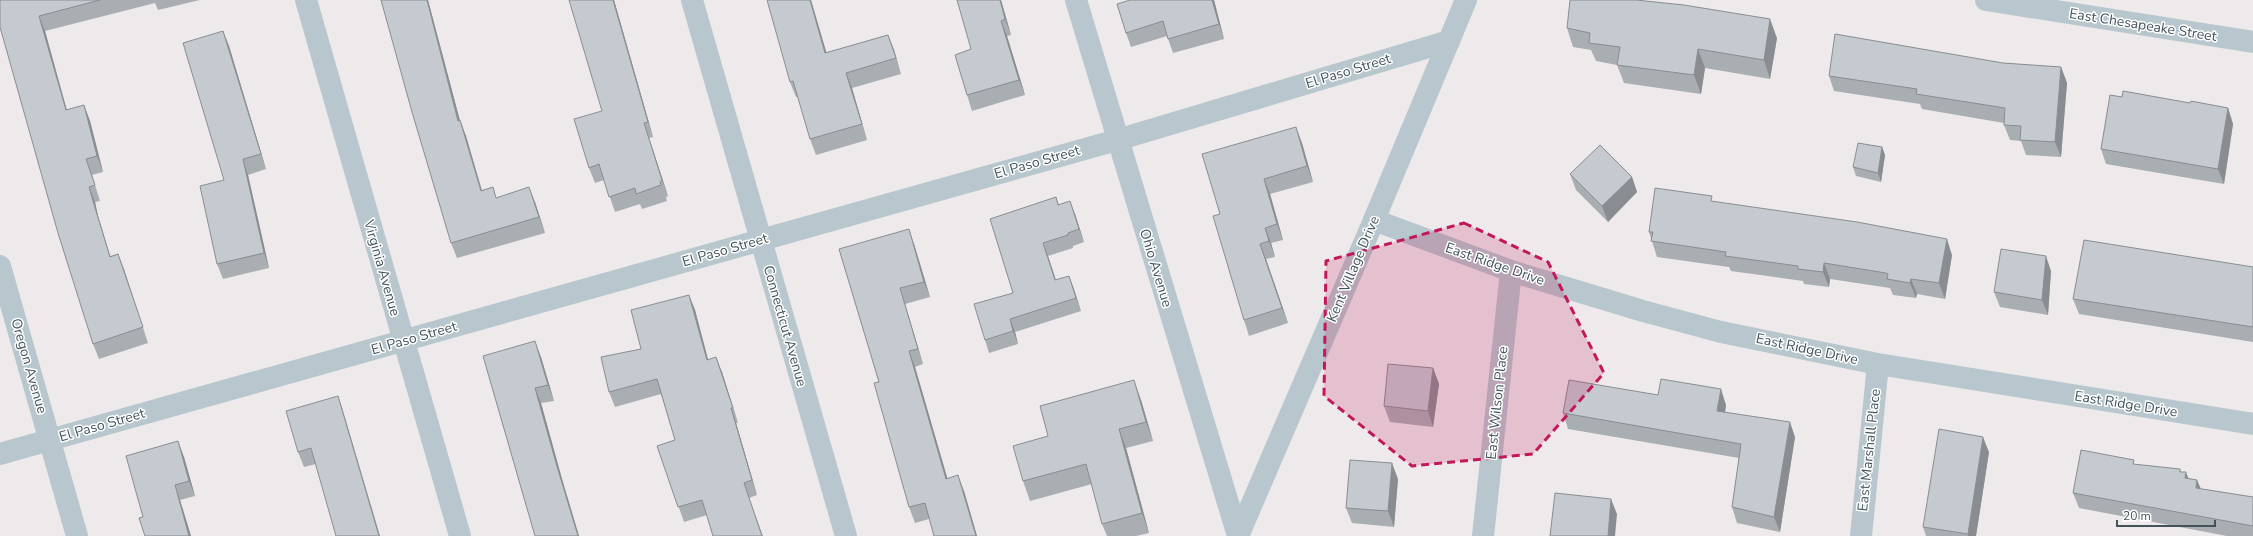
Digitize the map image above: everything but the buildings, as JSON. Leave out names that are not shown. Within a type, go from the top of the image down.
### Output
[{"type":"street","name":"Virginia Avenue","points":[[306,0],[460,536]]},
{"type":"street","name":"Connecticut Avenue","points":[[692,0],[846,536]]},
{"type":"street","name":"Ohio Avenue","points":[[1076,0],[1117,140],[1238,536]]},
{"type":"street","name":"Kent Village Drive","points":[[1238,536],[1374,220],[1466,0]]},
{"type":"street","name":"East Chesapeake Street","points":[[1986,0],[2253,42]]},
{"type":"street","name":"El Paso Street","points":[[0,454],[1117,140],[1449,41]]},
{"type":"street","name":"East Ridge Drive","points":[[1374,220],[1511,270],[1643,311],[1714,330],[1878,364],[2253,424]]},
{"type":"street","name":"Oregon Avenue","points":[[0,266],[77,536]]},
{"type":"street","name":"East Wilson Place","points":[[1484,536],[1511,270]]},
{"type":"street","name":"East Marshall Place","points":[[1861,536],[1878,364]]},
{"type":"highlighted area","points":[[1464,223],[1548,262],[1604,373],[1533,454],[1412,466],[1324,396],[1326,261]]}]
